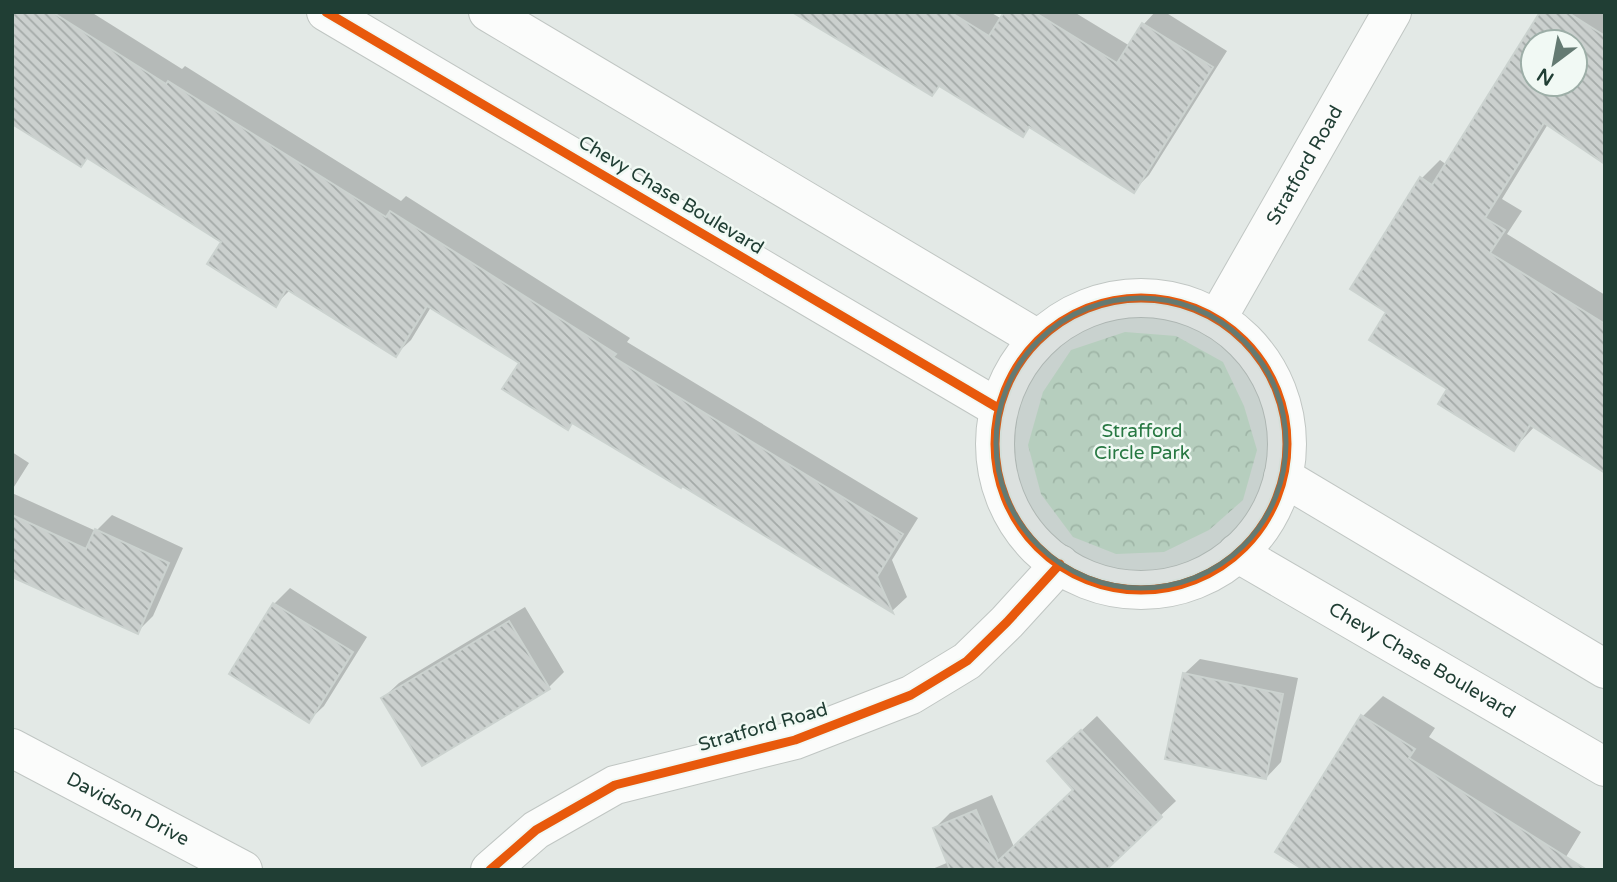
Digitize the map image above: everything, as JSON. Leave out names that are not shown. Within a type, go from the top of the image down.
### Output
[{"type":"street","name":"Chevy Chase Boulevard","points":[[326,12],[998,408]]},
{"type":"street","points":[[488,12],[1038,339]]},
{"type":"street","name":"Stratford Road","points":[[1217,319],[1392,12]]},
{"type":"street","points":[[1144,298],[1182,304],[1217,319],[1255,352],[1279,396],[1288,445],[1281,489],[1261,529],[1230,561],[1194,581],[1153,591],[1111,588],[1060,564],[1040,550],[1016,520],[1000,484],[994,446],[998,408],[1014,370],[1038,339],[1070,316],[1106,302],[1144,298]]},
{"type":"street","points":[[1283,477],[1605,668]]},
{"type":"street","name":"Chevy Chase Boulevard","points":[[1237,554],[1605,767]]},
{"type":"street","name":"Stratford Road","points":[[490,870],[536,830],[615,785],[795,740],[911,695],[967,661],[1060,564]]},
{"type":"street","name":"Davidson Drive","points":[[12,748],[243,870]]},
{"type":"highlighted area","points":[[1144,298],[1182,304],[1217,319],[1255,352],[1279,396],[1288,445],[1281,489],[1261,529],[1209,573],[1153,591],[1111,588],[1040,550],[1016,520],[1000,484],[994,446],[998,408],[1014,370],[1038,339],[1071,315],[1106,302]]},
{"type":"green space","name":"Strafford Circle Park","points":[[1125,332],[1176,336],[1223,362],[1244,406],[1257,450],[1243,500],[1209,530],[1164,552],[1116,554],[1073,537],[1041,494],[1028,445],[1043,392],[1071,350]]},
{"type":"building","points":[[12,12],[52,12],[386,217],[390,211],[616,354],[613,357],[903,534],[877,577],[893,613],[682,486],[681,488],[572,423],[568,430],[502,389],[519,363],[427,306],[396,357],[286,289],[276,307],[207,264],[221,242],[87,158],[81,167],[12,124]]},
{"type":"building","points":[[792,12],[950,12],[989,36],[1004,12],[1034,12],[1117,63],[1142,23],[1213,67],[1134,193],[1029,127],[1023,137],[939,86],[932,96]]},
{"type":"building","points":[[1540,12],[1567,12],[1605,36],[1605,164],[1544,123],[1485,218],[1505,230],[1490,253],[1605,324],[1605,473],[1530,425],[1514,451],[1438,404],[1447,389],[1369,340],[1386,312],[1350,289],[1420,177],[1432,185],[1519,46],[1519,98],[1589,98],[1589,28],[1530,28]]},
{"type":"building","points":[[12,515],[86,549],[95,529],[169,563],[138,634],[12,577]]},
{"type":"building","points":[[273,603],[353,652],[309,723],[229,674]]},
{"type":"building","points":[[509,621],[550,689],[422,766],[381,698]]},
{"type":"building","points":[[1183,673],[1283,694],[1266,779],[1165,759]]},
{"type":"building","points":[[1361,715],[1415,749],[1409,758],[1587,870],[1304,870],[1275,852]]},
{"type":"building","points":[[1081,730],[1162,817],[1106,870],[950,870],[933,828],[976,810],[998,861],[1073,790],[1047,761]]},
{"type":"cycle path","points":[[326,12],[998,408]]},
{"type":"cycle path","points":[[1141,298],[1169,301],[1197,309],[1222,323],[1244,341],[1262,363],[1276,388],[1284,416],[1287,444],[1284,472],[1276,500],[1262,525],[1244,547],[1222,565],[1197,579],[1169,587],[1141,590],[1113,587],[1085,579],[1060,565],[1038,547],[1020,525],[1006,500],[998,472],[995,444],[998,416],[1006,388],[1020,363],[1038,341],[1060,323],[1085,309],[1113,301],[1141,298]]},
{"type":"cycle path","points":[[490,870],[536,830],[615,785],[795,740],[911,695],[967,661],[1060,564]]}]
